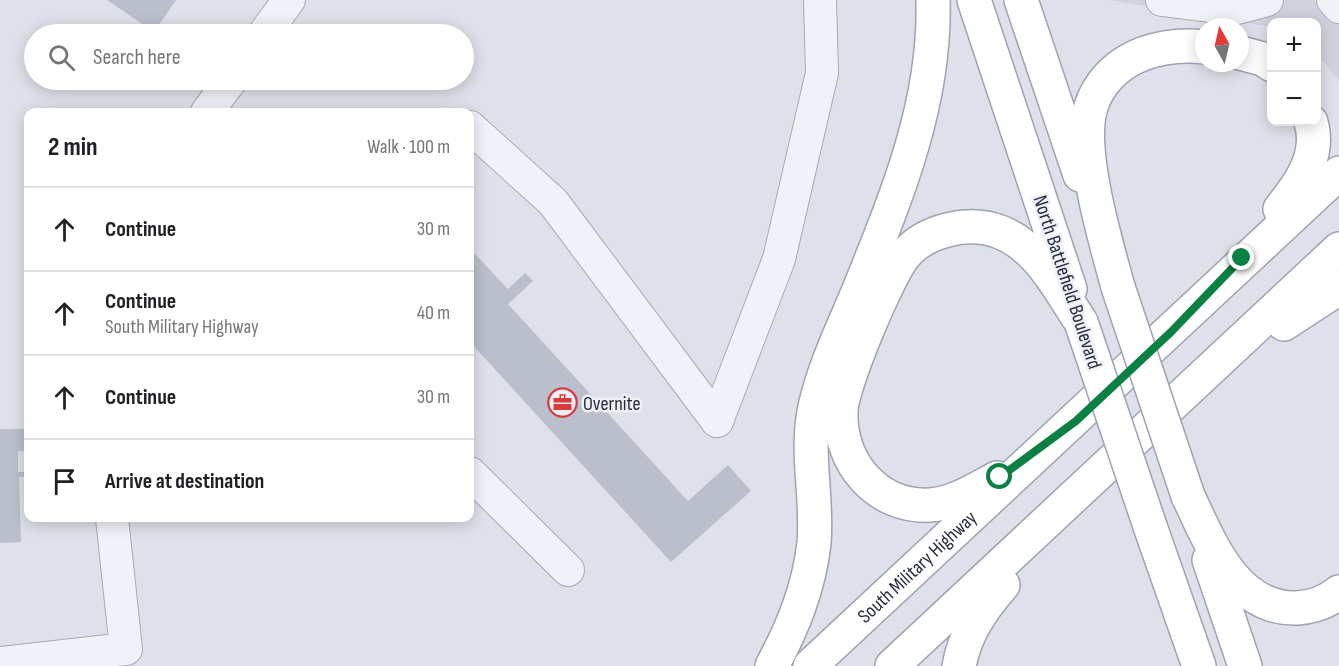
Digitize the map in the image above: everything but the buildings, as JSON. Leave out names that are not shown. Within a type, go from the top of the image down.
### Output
[{"type":"main road","points":[[772,666],[791,630],[807,586],[814,541],[810,451],[815,408],[827,366],[900,189],[918,130],[929,69],[933,0]]},
{"type":"main road","name":"North Battlefield Boulevard","points":[[974,0],[1199,666]]},
{"type":"main road","points":[[1021,0],[1245,666]]},
{"type":"main road","points":[[1118,287],[1099,215],[1088,143],[1089,114],[1099,89],[1116,68],[1140,54],[1167,48],[1195,47]]},
{"type":"main road","points":[[1249,55],[1267,62]]},
{"type":"main road","points":[[1171,332],[1242,258],[1297,189],[1312,157],[1311,126]]},
{"type":"main road","name":"South Military Highway","points":[[810,666],[1076,421],[1339,173]]},
{"type":"main road","points":[[1076,421],[1000,477],[958,498],[930,505],[900,502],[874,488],[854,466],[842,439],[840,409],[878,305],[904,256],[924,239],[948,229],[974,226],[1000,232],[1023,244],[1041,264],[1081,322]]},
{"type":"main road","points":[[892,666],[1339,249]]},
{"type":"main road","points":[[1189,390],[1339,288]]},
{"type":"main road","points":[[959,666],[967,636],[981,610],[1095,478]]},
{"type":"main road","points":[[1188,496],[1217,556],[1240,586],[1263,601],[1286,608],[1308,607],[1330,600],[1339,592]]},
{"type":"main road","points":[[1173,592],[1182,666]]},
{"type":"lane","points":[[272,24],[290,0]]},
{"type":"lane","points":[[474,131],[553,202],[717,421],[779,259],[822,73],[820,0]]},
{"type":"lane","points":[[1162,0],[1233,9],[1267,0]]},
{"type":"lane","points":[[1333,0],[1339,7]]},
{"type":"lane","points":[[210,108],[224,90]]},
{"type":"lane","points":[[474,476],[568,570]]},
{"type":"lane","points":[[0,663],[126,649],[111,522]]},
{"type":"shaded area","points":[[1109,0],[1339,0],[1339,81],[1321,59],[1321,18],[1267,18],[1267,26],[1249,23],[1249,18],[1217,18]]},
{"type":"place","name":"Overnite","points":[[562,403]]},
{"type":"route","points":[[1000,477],[1076,421],[1171,332],[1242,258]]}]
